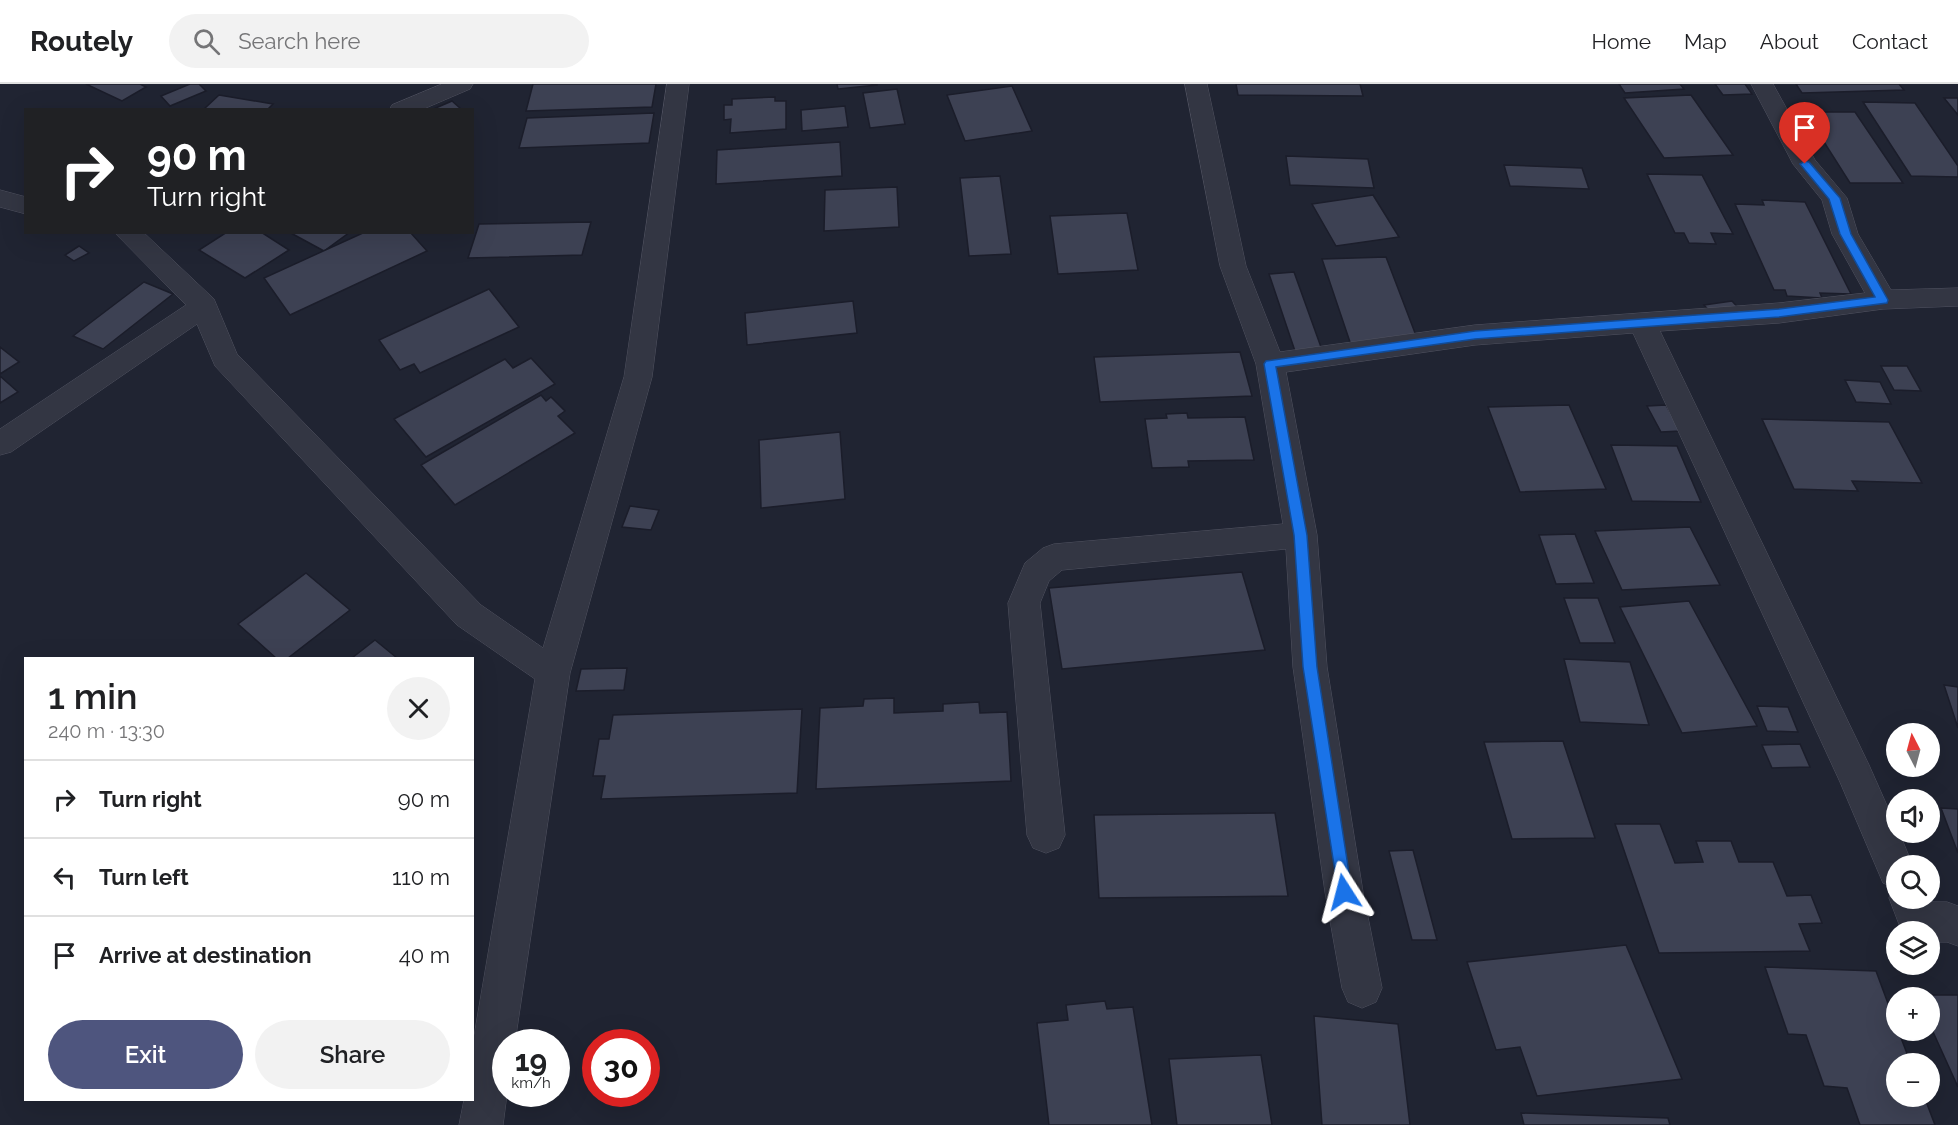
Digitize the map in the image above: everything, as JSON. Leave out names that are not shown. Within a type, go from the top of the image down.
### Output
[{"type":"street","points":[[404,108],[462,84]]},
{"type":"street","points":[[481,1125],[553,673],[638,377],[678,84]]},
{"type":"street","points":[[1196,84],[1233,266],[1270,364],[1300,535],[1310,667],[1342,880],[1362,988]]},
{"type":"street","points":[[1762,84],[1805,164],[1834,198],[1845,234],[1883,300]]},
{"type":"street","points":[[0,198],[24,205]]},
{"type":"street","points":[[129,234],[204,306],[225,359],[469,615],[553,673]]},
{"type":"street","points":[[1270,364],[1475,335],[1779,313],[1883,300],[1958,297]]},
{"type":"street","points":[[0,444],[204,306]]},
{"type":"street","points":[[1642,322],[1856,777],[1890,855]]},
{"type":"street","points":[[1046,835],[1024,603],[1036,573],[1054,557],[1300,535]]},
{"type":"street","points":[[1913,909],[1918,922],[1947,922],[1958,926]]},
{"type":"building","points":[[86,84],[140,84],[146,87],[122,101]]},
{"type":"building","points":[[190,84],[199,84],[206,91],[170,106],[161,96]]},
{"type":"building","points":[[533,84],[656,84],[652,107],[526,111]]},
{"type":"building","points":[[837,84],[877,84],[877,85],[838,89]]},
{"type":"building","points":[[1236,84],[1360,84],[1363,96],[1238,95]]},
{"type":"building","points":[[1619,84],[1680,84],[1684,89],[1625,93]]},
{"type":"building","points":[[1715,84],[1745,84],[1752,94],[1723,95]]},
{"type":"building","points":[[1796,84],[1899,84],[1904,90],[1802,93]]},
{"type":"building","points":[[1012,86],[1032,131],[965,141],[947,95]]},
{"type":"building","points":[[897,89],[905,124],[870,128],[863,93]]},
{"type":"building","points":[[219,95],[273,104],[269,108],[205,108]]},
{"type":"building","points":[[1691,95],[1733,155],[1664,158],[1624,98]]},
{"type":"building","points":[[775,97],[775,101],[786,101],[786,129],[730,133],[731,119],[724,120],[724,105],[732,105],[732,99]]},
{"type":"building","points":[[1944,98],[1958,98],[1958,115]]},
{"type":"building","points":[[452,101],[460,108],[436,108]]},
{"type":"building","points":[[1863,102],[1915,103],[1958,166],[1958,177],[1911,176]]},
{"type":"building","points":[[845,106],[848,127],[802,131],[801,110]]},
{"type":"building","points":[[1805,112],[1855,112],[1903,183],[1850,183]]},
{"type":"building","points":[[654,113],[649,143],[519,148],[527,118]]},
{"type":"building","points":[[840,142],[842,176],[716,184],[717,150]]},
{"type":"building","points":[[1286,156],[1368,159],[1374,188],[1290,185]]},
{"type":"building","points":[[1504,165],[1582,168],[1589,189],[1510,186]]},
{"type":"building","points":[[1647,174],[1702,175],[1733,234],[1711,233],[1716,244],[1689,243],[1684,233],[1675,233]]},
{"type":"building","points":[[1000,176],[1011,254],[969,256],[960,178]]},
{"type":"building","points":[[897,187],[899,227],[824,231],[825,190]]},
{"type":"building","points":[[1373,195],[1399,237],[1336,246],[1312,204]]},
{"type":"building","points":[[1762,200],[1805,202],[1851,294],[1820,293],[1822,298],[1787,296],[1785,290],[1774,290],[1735,204],[1764,205]]},
{"type":"building","points":[[1127,213],[1138,270],[1058,274],[1050,216]]},
{"type":"building","points":[[591,222],[582,255],[468,258],[479,224]]},
{"type":"building","points":[[224,234],[264,234],[289,250],[245,278],[199,250]]},
{"type":"building","points":[[293,234],[347,234],[324,251]]},
{"type":"building","points":[[361,234],[412,234],[427,251],[290,315],[264,278]]},
{"type":"building","points":[[79,246],[89,253],[74,261],[65,255]]},
{"type":"building","points":[[1386,257],[1420,346],[1352,348],[1322,259]]},
{"type":"building","points":[[1294,272],[1326,361],[1299,363],[1269,274]]},
{"type":"building","points":[[144,282],[173,294],[103,349],[73,336]]},
{"type":"building","points":[[489,289],[519,327],[420,373],[414,364],[400,370],[379,340]]},
{"type":"building","points":[[853,301],[857,333],[747,345],[745,313]]},
{"type":"building","points":[[1732,301],[1743,313],[1715,317],[1704,305]]},
{"type":"building","points":[[0,347],[19,362],[0,374]]},
{"type":"building","points":[[1240,352],[1252,396],[1100,402],[1094,357]]},
{"type":"building","points":[[531,358],[555,384],[426,457],[394,419],[505,359],[513,368]]},
{"type":"building","points":[[1881,366],[1907,366],[1921,391],[1894,390]]},
{"type":"building","points":[[0,376],[18,392],[0,403]]},
{"type":"building","points":[[1845,380],[1880,382],[1891,404],[1856,402]]},
{"type":"building","points":[[541,395],[546,401],[551,397],[565,411],[558,416],[575,433],[455,505],[421,465]]},
{"type":"building","points":[[1569,405],[1606,489],[1520,492],[1488,407]]},
{"type":"building","points":[[1666,405],[1680,431],[1661,432],[1647,406]]},
{"type":"building","points":[[1187,413],[1188,418],[1245,417],[1254,460],[1188,461],[1189,467],[1152,468],[1145,419],[1167,418],[1166,414]]},
{"type":"building","points":[[1762,419],[1889,422],[1922,483],[1852,481],[1858,491],[1794,489]]},
{"type":"building","points":[[840,432],[845,499],[761,508],[759,440]]},
{"type":"building","points":[[1611,445],[1677,446],[1701,502],[1632,501]]},
{"type":"building","points":[[630,506],[659,510],[651,530],[622,527]]},
{"type":"building","points":[[1690,527],[1720,585],[1622,590],[1595,531]]},
{"type":"building","points":[[1575,534],[1594,583],[1556,584],[1539,535]]},
{"type":"building","points":[[1242,572],[1265,650],[1062,669],[1049,588]]},
{"type":"building","points":[[306,573],[350,610],[289,657],[275,657],[238,624]]},
{"type":"building","points":[[1564,598],[1598,598],[1615,643],[1580,643]]},
{"type":"building","points":[[1689,601],[1757,726],[1682,733],[1620,607]]},
{"type":"building","points":[[375,640],[396,657],[353,657]]},
{"type":"building","points":[[1564,659],[1630,662],[1649,725],[1580,722]]},
{"type":"building","points":[[627,668],[624,690],[576,691],[581,669]]},
{"type":"building","points":[[1944,685],[1958,687],[1958,728]]},
{"type":"building","points":[[894,698],[894,713],[943,711],[943,704],[979,702],[980,713],[1007,712],[1011,781],[816,789],[820,708],[863,706],[864,699]]},
{"type":"building","points":[[1757,706],[1788,707],[1798,732],[1767,731]]},
{"type":"building","points":[[802,709],[797,793],[601,799],[605,776],[593,776],[599,739],[609,739],[613,715]]},
{"type":"building","points":[[1563,741],[1595,838],[1512,839],[1484,742]]},
{"type":"building","points":[[1800,744],[1810,767],[1772,768],[1762,745]]},
{"type":"building","points":[[1941,808],[1958,809],[1958,853]]},
{"type":"building","points":[[1275,813],[1288,896],[1099,898],[1094,815]]},
{"type":"building","points":[[1615,824],[1660,824],[1675,863],[1703,862],[1696,841],[1731,841],[1739,862],[1773,862],[1787,896],[1811,895],[1822,923],[1799,924],[1810,951],[1659,953]]},
{"type":"building","points":[[1413,850],[1437,940],[1412,940],[1389,851]]},
{"type":"building","points":[[1626,945],[1682,1079],[1537,1096],[1520,1047],[1496,1050],[1467,962]]},
{"type":"building","points":[[1765,967],[1876,971],[1886,998],[1886,1041],[1902,1041],[1907,1053],[1886,1053],[1886,1107],[1928,1107],[1935,1125],[1860,1125],[1847,1088],[1824,1086],[1806,1035],[1788,1034]]},
{"type":"building","points":[[1940,995],[1958,995],[1958,1087],[1937,1041],[1940,1041]]},
{"type":"building","points":[[1105,1001],[1107,1009],[1133,1007],[1152,1125],[1049,1125],[1037,1023],[1068,1020],[1066,1005]]},
{"type":"building","points":[[1314,1016],[1398,1024],[1410,1125],[1322,1125]]},
{"type":"building","points":[[1261,1055],[1272,1125],[1177,1125],[1169,1059]]},
{"type":"building","points":[[1521,1113],[1668,1118],[1670,1125],[1524,1125]]},
{"type":"route","points":[[1344,892],[1310,667],[1300,535],[1270,364],[1475,335],[1779,313],[1883,300],[1845,234],[1834,198],[1805,164]]}]
